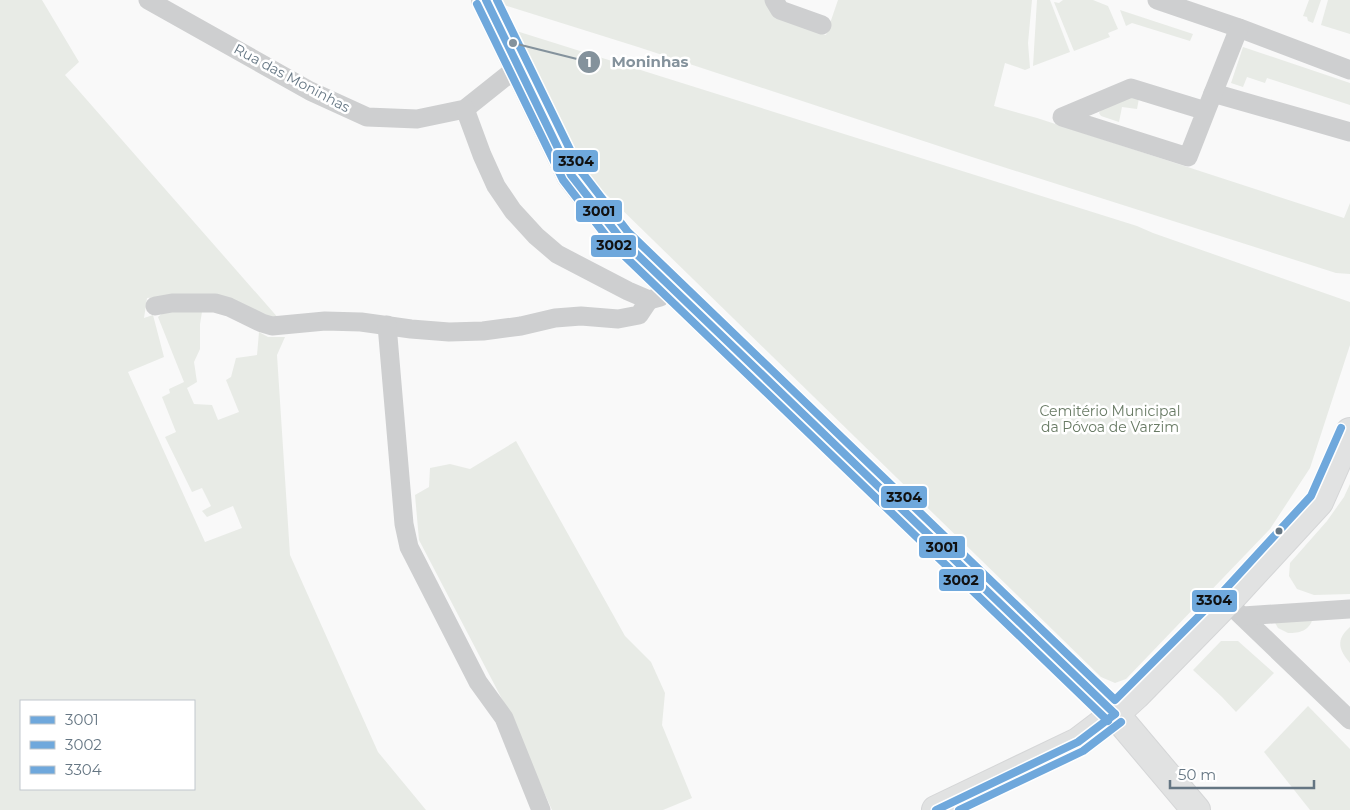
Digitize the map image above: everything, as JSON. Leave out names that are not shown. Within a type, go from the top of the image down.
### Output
[{"type":"street","name":"Rua das Moninhas","points":[[148,0],[310,91],[367,117],[417,120],[465,109],[518,66]]},
{"type":"street","points":[[486,0],[571,175],[621,239],[1115,714],[1196,810]]},
{"type":"street","points":[[774,0],[780,10],[822,25]]},
{"type":"street","points":[[1157,0],[1350,70]]},
{"type":"street","points":[[1206,111],[1131,88],[1062,117],[1188,157],[1206,111],[1213,93],[1238,28]]},
{"type":"street","points":[[1213,93],[1350,132]]},
{"type":"street","points":[[465,109],[496,186],[513,211],[536,236],[557,254],[649,300],[663,297],[675,290]]},
{"type":"street","points":[[156,306],[172,303],[215,304],[229,307],[272,326],[325,321],[361,322],[449,332],[483,331],[521,326],[555,318],[581,316],[618,319],[639,315],[649,300]]},
{"type":"street","points":[[387,325],[404,524],[409,547],[478,682],[504,718],[541,810]]},
{"type":"street","points":[[936,810],[1078,742],[1115,714],[1235,609],[1319,502],[1350,432]]},
{"type":"street","points":[[1235,609],[1350,609]]},
{"type":"street","points":[[1235,609],[1350,720]]},
{"type":"green space","points":[[0,0],[42,0],[79,62],[65,75],[280,320],[169,296],[147,298],[144,318],[153,315],[164,357],[128,372],[205,542],[242,528],[233,506],[207,517],[202,511],[211,506],[202,488],[192,492],[165,437],[176,432],[162,397],[170,393],[169,389],[184,382],[158,317],[165,311],[202,312],[200,349],[194,362],[197,382],[187,388],[194,404],[212,405],[218,420],[239,412],[226,380],[231,377],[236,358],[257,355],[259,332],[268,337],[285,337],[277,355],[290,555],[378,752],[426,810],[0,810]]},
{"type":"green space","points":[[501,0],[766,0],[777,18],[826,35],[838,0],[1032,0],[1028,43],[1030,68],[1025,70],[1005,63],[994,106],[1037,118],[1344,218],[1350,203],[1350,274],[1336,273],[972,157],[504,5]]},
{"type":"green space","points":[[1037,0],[1050,0],[1070,52],[1033,66]]},
{"type":"green space","points":[[1063,0],[1093,0],[1108,6],[1118,29],[1108,33],[1110,37],[1074,51],[1054,2],[1059,3]]},
{"type":"green space","points":[[1309,0],[1321,0],[1313,23],[1303,16]]},
{"type":"green space","points":[[1328,0],[1350,0],[1350,34],[1321,25]]},
{"type":"green space","points":[[1120,10],[1193,34],[1190,41],[1132,23],[1126,26]]},
{"type":"green space","name":"Cemitério Municipal da Póvoa de Varzim","points":[[510,29],[1137,226],[1350,302],[1350,345],[1310,468],[1270,529],[1126,679],[1115,683],[1101,677],[571,160]]},
{"type":"green space","points":[[1243,47],[1350,83],[1350,105],[1267,78],[1265,83],[1247,77],[1243,87],[1231,83]]},
{"type":"green space","points":[[1140,93],[1137,109],[1122,107],[1119,122],[1101,116],[1099,113],[1101,110]]},
{"type":"green space","points":[[516,441],[625,636],[651,662],[665,693],[662,725],[692,798],[663,810],[552,810],[503,701],[419,540],[415,495],[429,487],[430,468],[450,464],[470,469]]},
{"type":"green space","points":[[1350,484],[1350,594],[1314,595],[1297,589],[1289,576],[1290,563],[1327,521],[1344,497]]},
{"type":"green space","points":[[1313,618],[1309,626],[1300,632],[1292,633],[1278,628],[1274,621]]},
{"type":"green space","points":[[1350,627],[1350,663],[1343,654],[1340,645],[1342,636]]},
{"type":"green space","points":[[1221,641],[1238,641],[1274,673],[1236,712],[1193,670]]},
{"type":"green space","points":[[1308,706],[1350,749],[1350,810],[1310,810],[1264,752]]},
{"type":"transit line","name":"3001","points":[[486,0],[571,175],[621,239],[1115,714]]},
{"type":"transit line","name":"3304","points":[[497,0],[580,170],[628,232],[1115,700],[1220,595],[1311,496],[1341,428]]},
{"type":"transit line","name":"3002","points":[[477,4],[563,180],[613,245],[1108,721]]},
{"type":"transit line","name":"3001","points":[[936,810],[1078,742],[1115,714]]},
{"type":"transit line","name":"3002","points":[[959,810],[1083,751],[1121,722]]},
{"type":"place","name":"Moninhas","points":[[513,43]]}]
